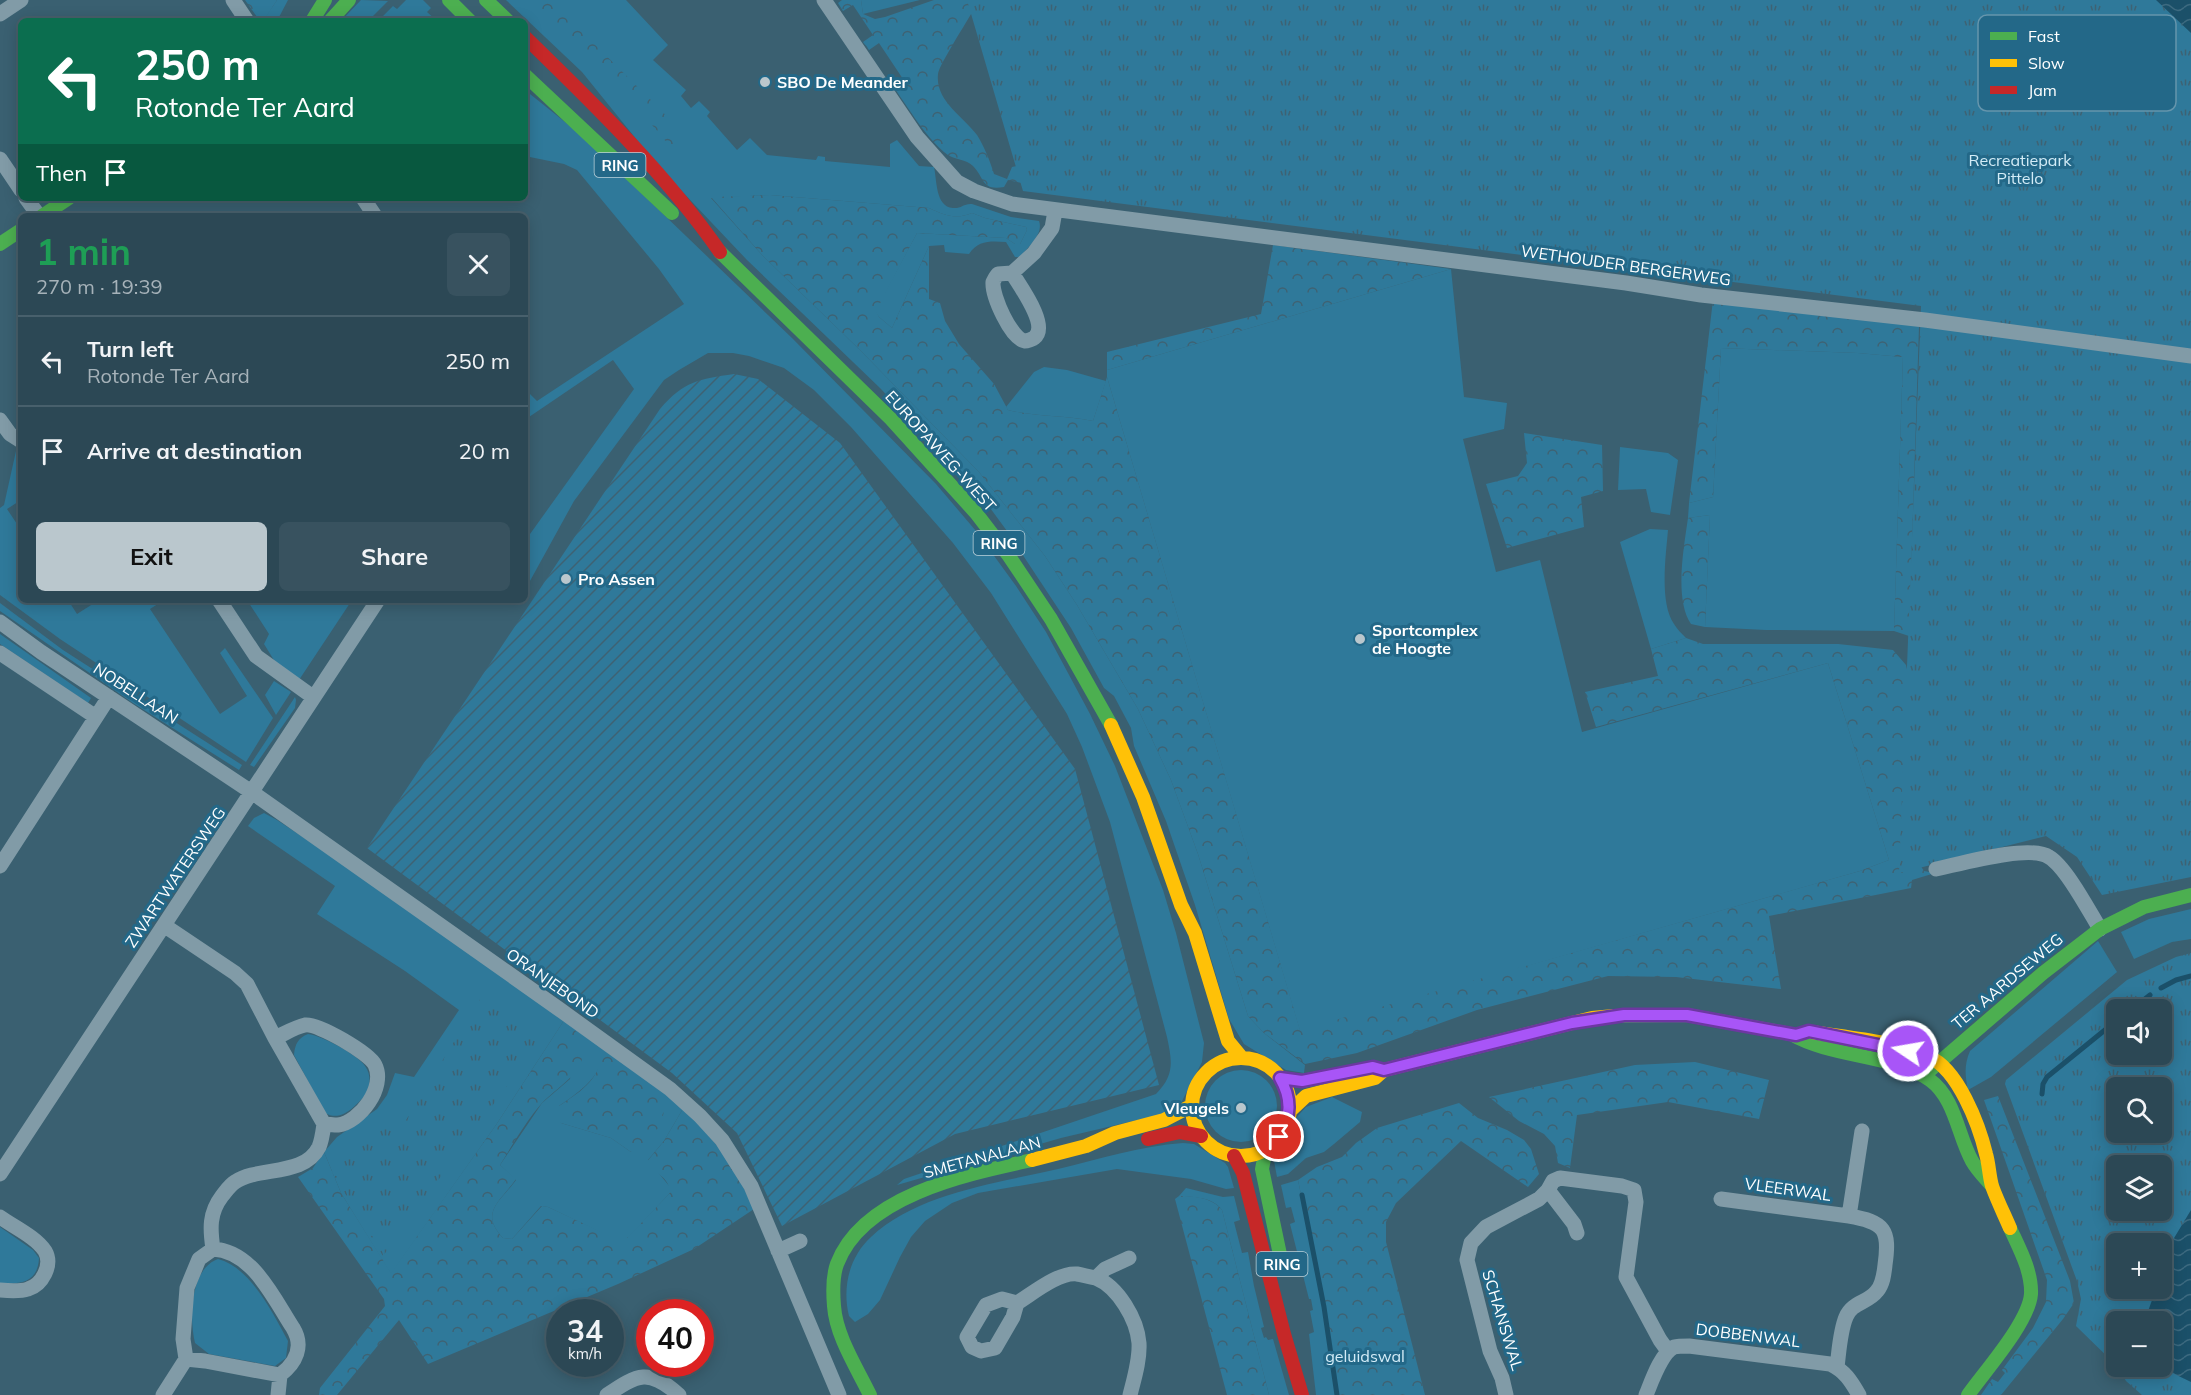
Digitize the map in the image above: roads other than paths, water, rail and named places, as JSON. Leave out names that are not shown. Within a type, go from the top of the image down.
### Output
[{"type":"street","points":[[0,14],[21,0]]},
{"type":"street","points":[[233,0],[245,18]]},
{"type":"street","points":[[314,18],[325,0]]},
{"type":"street","points":[[333,18],[350,0]]},
{"type":"street","points":[[449,0],[467,18]]},
{"type":"street","points":[[486,0],[505,18]]},
{"type":"street","name":"WETHOUDER BERGERWEG","points":[[824,0],[917,137],[957,182],[974,191],[1012,204],[1485,264],[1701,295],[1925,320],[2191,356]]},
{"type":"street","name":"EUROPAWEG-WEST","points":[[528,40],[568,79],[695,216],[719,250]]},
{"type":"street","name":"EUROPAWEG-WEST","points":[[528,78],[686,226],[719,250],[891,418],[976,513],[1009,556],[1051,619],[1114,731],[1143,797],[1181,905],[1195,933],[1228,1041],[1242,1058]]},
{"type":"street","points":[[0,159],[18,186]]},
{"type":"street","points":[[28,201],[38,213]]},
{"type":"street","points":[[46,213],[64,201]]},
{"type":"street","points":[[1012,273],[1042,244],[1052,228],[1055,211]]},
{"type":"street","points":[[0,244],[18,232]]},
{"type":"street","points":[[0,420],[10,434],[18,439]]},
{"type":"street","points":[[221,603],[256,656],[313,697]]},
{"type":"street","name":"ZWARTWATERSWEG","points":[[0,1174],[376,603]]},
{"type":"street","name":"NOBELLAAN","points":[[0,622],[41,652],[253,793]]},
{"type":"street","points":[[0,653],[96,717]]},
{"type":"street","points":[[2,858],[109,697]]},
{"type":"street","name":"ORANJEBOND","points":[[253,793],[670,1089],[700,1116],[736,1159],[751,1186],[839,1395]]},
{"type":"street","points":[[1936,869],[1992,857],[2036,852],[2049,856],[2067,877],[2100,929]]},
{"type":"street","name":"TER AARDSEWEG","points":[[1924,1076],[2043,974],[2100,929],[2125,915],[2155,903],[2191,895]]},
{"type":"street","name":"EUROPAWEG-WEST","points":[[1181,905],[1185,936],[1204,1009]]},
{"type":"street","points":[[165,926],[241,978],[252,993],[324,1124],[318,1148],[306,1161],[291,1167],[243,1178],[228,1187],[212,1215],[210,1229],[213,1249]]},
{"type":"street","points":[[1289,1112],[1306,1096],[1375,1078],[1384,1070],[1592,1018],[1624,1015],[1687,1015],[1796,1035],[1809,1031],[1925,1055],[1939,1062],[1948,1071],[1962,1095],[1987,1155],[1992,1186],[2025,1265],[2031,1294],[2022,1318],[1968,1395]]},
{"type":"street","points":[[275,1038],[303,1025],[314,1025],[371,1058],[378,1077],[373,1098],[350,1120],[338,1125],[324,1124]]},
{"type":"street","points":[[1796,1035],[1806,1043],[1896,1066],[1924,1076],[1945,1098],[1972,1162],[1992,1186]]},
{"type":"street","points":[[1211,1068],[1213,1052]]},
{"type":"street","points":[[1242,1058],[1264,1064],[1280,1078],[1288,1094],[1289,1112],[1279,1137],[1266,1149],[1250,1155],[1234,1156],[1217,1150],[1201,1136],[1193,1122],[1191,1106],[1197,1085],[1211,1068],[1226,1060],[1242,1058]]},
{"type":"street","points":[[1280,1078],[1302,1081],[1373,1067],[1384,1070]]},
{"type":"street","name":"SMETANALAAN","points":[[870,1395],[843,1334],[834,1306],[835,1274],[846,1245],[872,1218],[931,1186],[1088,1146],[1114,1134],[1175,1118],[1191,1106]]},
{"type":"street","name":"VLEERWAL","points":[[1849,1216],[1862,1131]]},
{"type":"street","name":"SMETANALAAN","points":[[1088,1146],[1116,1145],[1180,1132],[1201,1136]]},
{"type":"street","name":"RING","points":[[1266,1149],[1262,1169],[1296,1336],[1299,1381]]},
{"type":"street","name":"RING","points":[[1234,1156],[1243,1173],[1302,1395]]},
{"type":"street","name":"SCHANSWAL","points":[[1506,1395],[1502,1378],[1490,1351],[1467,1260],[1471,1243],[1486,1227],[1539,1199],[1553,1181],[1569,1178],[1634,1190],[1636,1202],[1626,1277],[1668,1351]]},
{"type":"street","points":[[1548,1190],[1574,1224],[1577,1233]]},
{"type":"street","name":"VLEERWAL","points":[[1721,1199],[1849,1216],[1870,1220],[1881,1226],[1887,1236],[1883,1279],[1877,1292],[1851,1308],[1845,1318],[1837,1367]]},
{"type":"street","points":[[0,1217],[40,1244],[47,1254],[48,1261],[48,1268],[40,1281],[31,1289],[0,1290]]},
{"type":"street","points":[[778,1251],[800,1241]]},
{"type":"street","points":[[163,1395],[186,1359],[183,1339],[188,1288],[199,1259],[213,1249],[226,1252],[253,1268],[297,1334],[297,1356],[280,1375],[278,1395]]},
{"type":"street","points":[[1096,1278],[1105,1269],[1129,1258]]},
{"type":"street","points":[[1017,1303],[1040,1287],[1065,1276],[1075,1274],[1104,1281],[1122,1300],[1139,1342],[1137,1368],[1130,1395]]},
{"type":"street","points":[[818,1345],[843,1334]]},
{"type":"street","name":"DOBBENWAL","points":[[1668,1351],[1675,1347],[1689,1346],[1822,1362],[1837,1367]]},
{"type":"street","points":[[1646,1395],[1668,1351]]},
{"type":"street","points":[[186,1359],[280,1375]]},
{"type":"street","points":[[1837,1367],[1851,1379],[1859,1395]]},
{"type":"street","points":[[607,1395],[628,1381],[644,1376],[660,1379],[679,1395]]},
{"type":"water","points":[[2156,0],[2191,0],[2191,33],[2176,19],[2176,15],[2172,15]]},
{"type":"water","points":[[2191,1210],[2191,1382],[2172,1373],[2172,1311],[2148,1311],[2152,1299],[2172,1299],[2172,1241]]},
{"type":"waterway","points":[[2161,988],[2176,980],[2191,976]]},
{"type":"waterway","points":[[2145,999],[2150,995]]},
{"type":"waterway","points":[[2042,1094],[2043,1084],[2047,1077],[2106,1029]]},
{"type":"waterway","points":[[1302,1195],[1324,1307],[1337,1395]]},
{"type":"place","name":"SBO De Meander","points":[[765,82]]},
{"type":"place","name":"Pro Assen","points":[[566,579]]},
{"type":"place","name":"Sportcomplex de Hoogte","points":[[1360,639]]},
{"type":"place","name":"Vleugels","points":[[1241,1108]]},
{"type":"park label","name":"Recreatiepark Pittelo","points":[[2020,169]]},
{"type":"park label","name":"geluidswal","points":[[1365,1356]]}]
